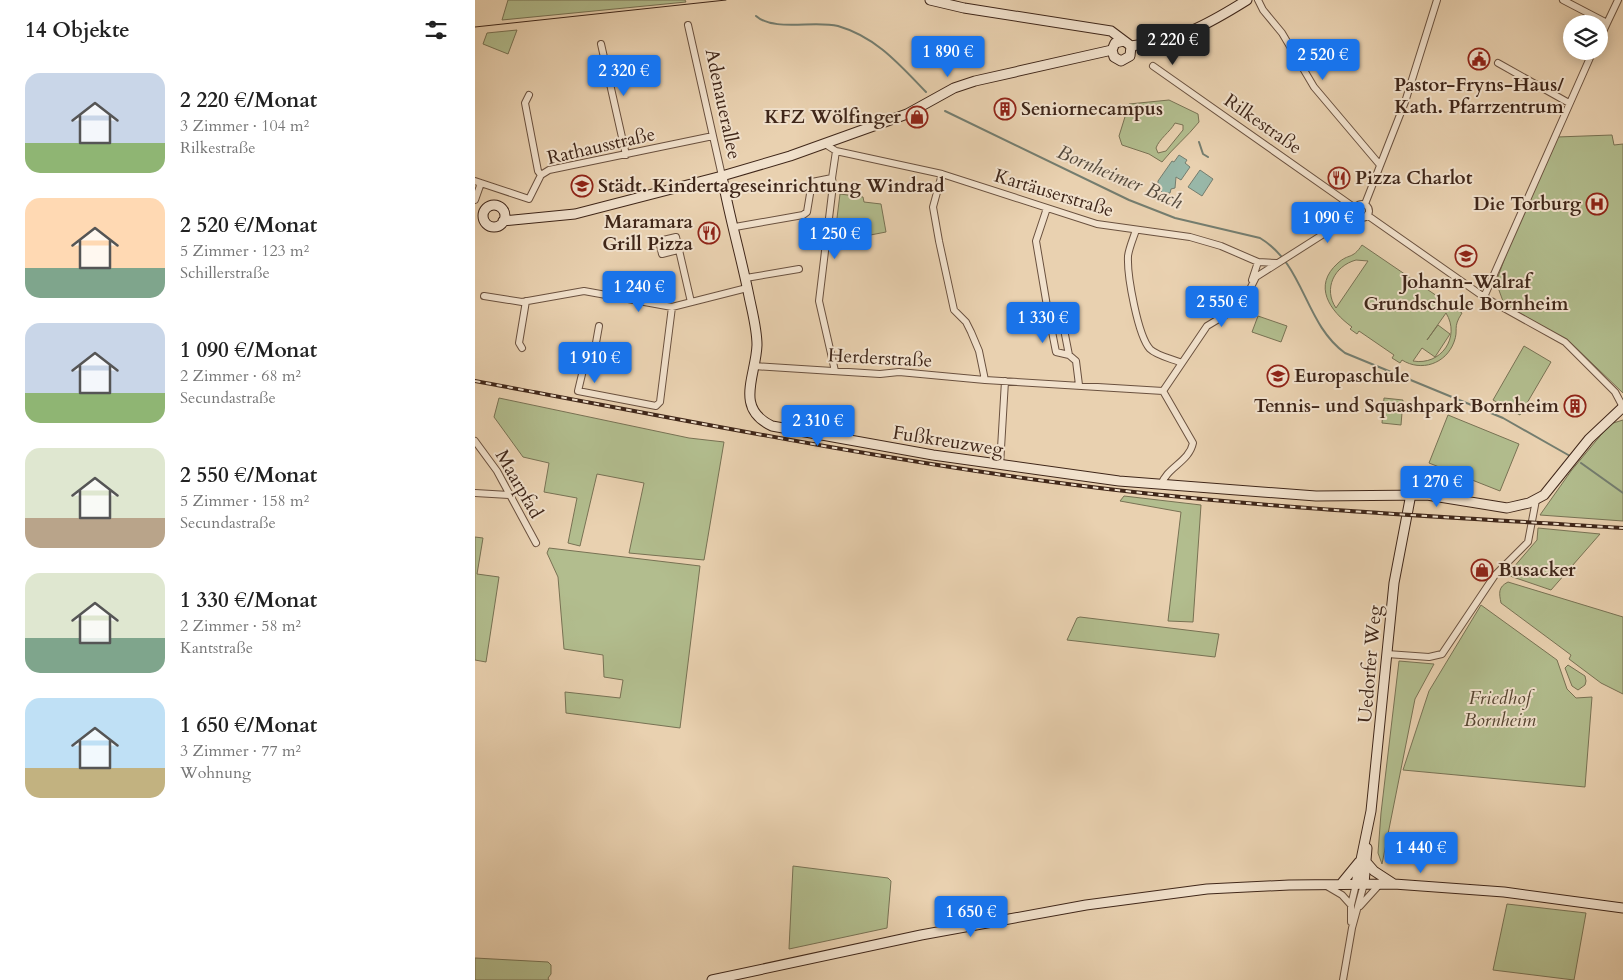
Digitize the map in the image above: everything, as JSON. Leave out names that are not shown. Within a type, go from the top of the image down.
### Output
[{"type":"street","points":[[930,0],[964,8],[1115,33],[1121,48]]},
{"type":"street","points":[[503,216],[501,208],[493,205],[485,209],[479,217],[493,226],[503,216],[525,217],[575,214],[722,176],[825,144],[907,114],[954,88],[975,81],[1121,48],[1152,44],[1192,32],[1247,0]]},
{"type":"street","points":[[1258,0],[1263,10],[1282,33],[1314,87],[1380,166]]},
{"type":"street","points":[[1365,204],[1405,102],[1437,0]]},
{"type":"street","points":[[1563,0],[1592,15]]},
{"type":"street","points":[[1608,21],[1618,0]]},
{"type":"street","name":"Adenauerallee","points":[[688,25],[746,278],[757,344],[754,366]]},
{"type":"street","points":[[601,44],[626,155]]},
{"type":"street","points":[[1484,297],[1589,60]]},
{"type":"street","points":[[1497,64],[1569,103]]},
{"type":"street","name":"Rilkestraße","points":[[1153,66],[1355,211]]},
{"type":"street","points":[[529,94],[525,103],[538,171],[541,175]]},
{"type":"street","name":"Rathausstraße","points":[[475,200],[478,182],[529,199],[541,175],[549,170],[713,136]]},
{"type":"street","name":"Kartäuserstraße","points":[[825,144],[836,151],[941,174],[1097,224],[1190,237],[1221,246],[1258,262],[1277,263]]},
{"type":"street","points":[[835,371],[819,301],[833,185],[831,178],[836,151]]},
{"type":"street","points":[[941,174],[933,207],[939,241],[954,310],[966,322],[971,332],[979,351],[985,380]]},
{"type":"street","points":[[735,228],[803,215],[807,212],[812,182],[831,178]]},
{"type":"street","points":[[1252,281],[1355,211],[1358,204],[1365,204]]},
{"type":"street","points":[[1355,211],[1361,218],[1367,215],[1369,209],[1365,204]]},
{"type":"street","points":[[1047,208],[1036,241],[1047,306],[1056,352],[1069,355],[1076,361],[1079,385]]},
{"type":"street","points":[[1367,215],[1484,297],[1565,342],[1615,392],[1623,407],[1595,432],[1555,484],[1536,500],[1528,542],[1495,575],[1442,654],[1429,658],[1387,654]]},
{"type":"street","points":[[1136,230],[1129,253],[1128,266],[1131,290],[1144,342],[1152,352],[1182,363]]},
{"type":"street","points":[[678,250],[691,302]]},
{"type":"street","points":[[1161,485],[1167,472],[1187,457],[1193,443],[1163,391],[1212,321],[1242,305],[1258,262]]},
{"type":"street","points":[[746,278],[799,269]]},
{"type":"street","points":[[479,295],[511,301],[526,301],[585,291],[672,307],[747,288]]},
{"type":"street","points":[[522,348],[519,343],[526,301]]},
{"type":"street","points":[[1047,306],[1060,308],[1069,355]]},
{"type":"street","points":[[599,326],[594,354],[583,370],[578,391],[656,406],[660,402],[672,307]]},
{"type":"street","name":"Herderstraße","points":[[754,366],[880,374],[899,372],[1005,382],[1163,391]]},
{"type":"street","name":"Fußkreuzweg","points":[[754,366],[749,397],[751,407],[761,421],[772,426],[870,445],[1000,465],[1161,485],[1316,496],[1411,494],[1447,497],[1499,508],[1517,507],[1536,500]]},
{"type":"street","points":[[1000,465],[1005,382]]},
{"type":"street","name":"Maarpfad","points":[[475,441],[497,471],[536,543]]},
{"type":"street","points":[[475,493],[509,495]]},
{"type":"street","name":"Uedorfer Weg","points":[[1343,980],[1352,928],[1358,909],[1377,769],[1394,583],[1411,494]]},
{"type":"street","points":[[1341,884],[1364,862],[1375,872],[1394,884]]},
{"type":"street","points":[[1324,884],[1342,895],[1351,905]]},
{"type":"street","points":[[711,980],[921,935],[1086,905],[1207,889],[1324,884],[1394,884],[1504,892],[1623,908]]},
{"type":"street","name":"Uedorfer Weg","points":[[1352,928],[1351,905],[1360,884]]},
{"type":"street","points":[[1358,909],[1379,885]]},
{"type":"green space","points":[[508,0],[685,0],[686,2],[502,20]]},
{"type":"green space","points":[[517,30],[508,54],[483,44],[487,33]]},
{"type":"green space","points":[[1169,100],[1198,114],[1199,122],[1162,162],[1149,154],[1122,145],[1119,136],[1129,104]],"holes":[[[1175,123],[1183,125],[1183,130],[1166,151],[1158,153],[1157,145]]]},
{"type":"green space","points":[[1612,135],[1614,145],[1623,144],[1623,393],[1570,342],[1504,304],[1496,282],[1520,217],[1557,137]]},
{"type":"green space","points":[[840,194],[863,197],[864,202],[881,204],[886,232],[834,242]]},
{"type":"green space","points":[[1362,245],[1462,313],[1456,325],[1454,342],[1450,350],[1439,361],[1425,365],[1409,364],[1402,360],[1400,363],[1392,358],[1394,355],[1359,331],[1357,334],[1350,329],[1352,327],[1331,306],[1325,289],[1326,280],[1330,272],[1338,263],[1359,250]],"holes":[[[1356,260],[1368,261],[1336,308],[1332,301],[1331,293],[1333,279],[1342,267]],[[1446,313],[1451,331],[1450,340],[1446,348],[1440,354],[1432,359],[1413,361],[1422,348],[1435,357],[1450,334],[1438,325],[1427,340]]]},
{"type":"green space","points":[[1258,316],[1287,326],[1281,342],[1252,332]]},
{"type":"green space","points":[[1524,346],[1551,362],[1520,415],[1493,400]]},
{"type":"green space","points":[[499,398],[689,438],[724,442],[704,560],[629,553],[644,483],[597,474],[580,546],[568,543],[577,498],[544,492],[549,463],[523,457],[494,417]]},
{"type":"green space","points":[[1384,398],[1403,400],[1401,425],[1382,423]]},
{"type":"green space","points":[[1448,415],[1519,444],[1500,491],[1429,463]]},
{"type":"green space","points":[[1623,420],[1623,521],[1540,515],[1571,471],[1610,424]]},
{"type":"green space","points":[[1124,496],[1201,505],[1193,622],[1168,621],[1181,512],[1120,501]]},
{"type":"green space","points":[[1538,528],[1600,534],[1551,590],[1507,575],[1537,540]]},
{"type":"green space","points":[[475,537],[483,538],[477,574],[499,577],[486,662],[475,660]]},
{"type":"green space","points":[[549,548],[700,566],[680,728],[566,713],[565,692],[620,698],[623,680],[604,677],[603,655],[564,649],[558,577],[547,553]]},
{"type":"green space","points":[[1508,582],[1623,617],[1623,694],[1601,683],[1569,659],[1571,655],[1501,603],[1500,591],[1502,586]]},
{"type":"green space","name":"Friedhof Bornheim","points":[[1481,605],[1557,660],[1567,689],[1576,698],[1592,697],[1585,787],[1403,770],[1429,691]]},
{"type":"green space","points":[[1077,618],[1219,634],[1215,657],[1067,640]]},
{"type":"green space","points":[[1399,661],[1434,664],[1415,699],[1382,864],[1378,853],[1381,813]]},
{"type":"green space","points":[[1568,665],[1585,676],[1585,685],[1578,690],[1572,686],[1565,668]]},
{"type":"green space","points":[[793,866],[888,878],[891,881],[887,928],[789,949]]},
{"type":"green space","points":[[1507,904],[1586,913],[1574,980],[1493,970]]},
{"type":"green space","points":[[475,958],[548,962],[551,965],[551,974],[548,978],[549,980],[475,980]]},
{"type":"shaded area","points":[[1179,155],[1187,160],[1185,163],[1190,167],[1181,180],[1176,177],[1175,188],[1171,189],[1170,193],[1163,193],[1158,188],[1158,181],[1172,161],[1174,162]]},
{"type":"shaded area","points":[[1200,170],[1213,179],[1202,196],[1188,187]]},
{"type":"waterway","points":[[756,16],[764,21],[784,25],[828,25],[852,31],[875,44],[886,53],[926,92]]},
{"type":"waterway","name":"Bornheimer Bach","points":[[945,111],[1129,200],[1175,218],[1260,238],[1275,249],[1287,263],[1321,326],[1331,341],[1345,353],[1503,418],[1570,456]]},
{"type":"waterway","points":[[1199,142],[1203,154],[1208,157]]},
{"type":"waterway","name":"Bornheimer Bach","points":[[1581,463],[1623,493]]},
{"type":"tram line","points":[[475,27],[726,0]]},
{"type":"railway","points":[[475,381],[840,449],[987,473],[1130,492],[1271,505],[1623,528]]},
{"type":"place","name":"Pastor-Fryns-Haus/ Kath. Pfarrzentrum","points":[[1479,59]]},
{"type":"place","name":"Seniornecampus","points":[[1005,109]]},
{"type":"place","name":"KFZ Wölfinger","points":[[917,117]]},
{"type":"place","name":"Pizza Charlot","points":[[1339,178]]},
{"type":"place","name":"Städt. Kindertageseinrichtung Windrad","points":[[582,186]]},
{"type":"place","name":"Die Torburg","points":[[1597,204]]},
{"type":"place","name":"Maramara Grill Pizza","points":[[709,233]]},
{"type":"place","name":"Johann-Walraf Grundschule Bornheim","points":[[1466,256]]},
{"type":"place","name":"Europaschule","points":[[1278,376]]},
{"type":"place","name":"Tennis- und Squashpark Bornheim","points":[[1575,406]]},
{"type":"place","name":"Busacker","points":[[1482,570]]}]
